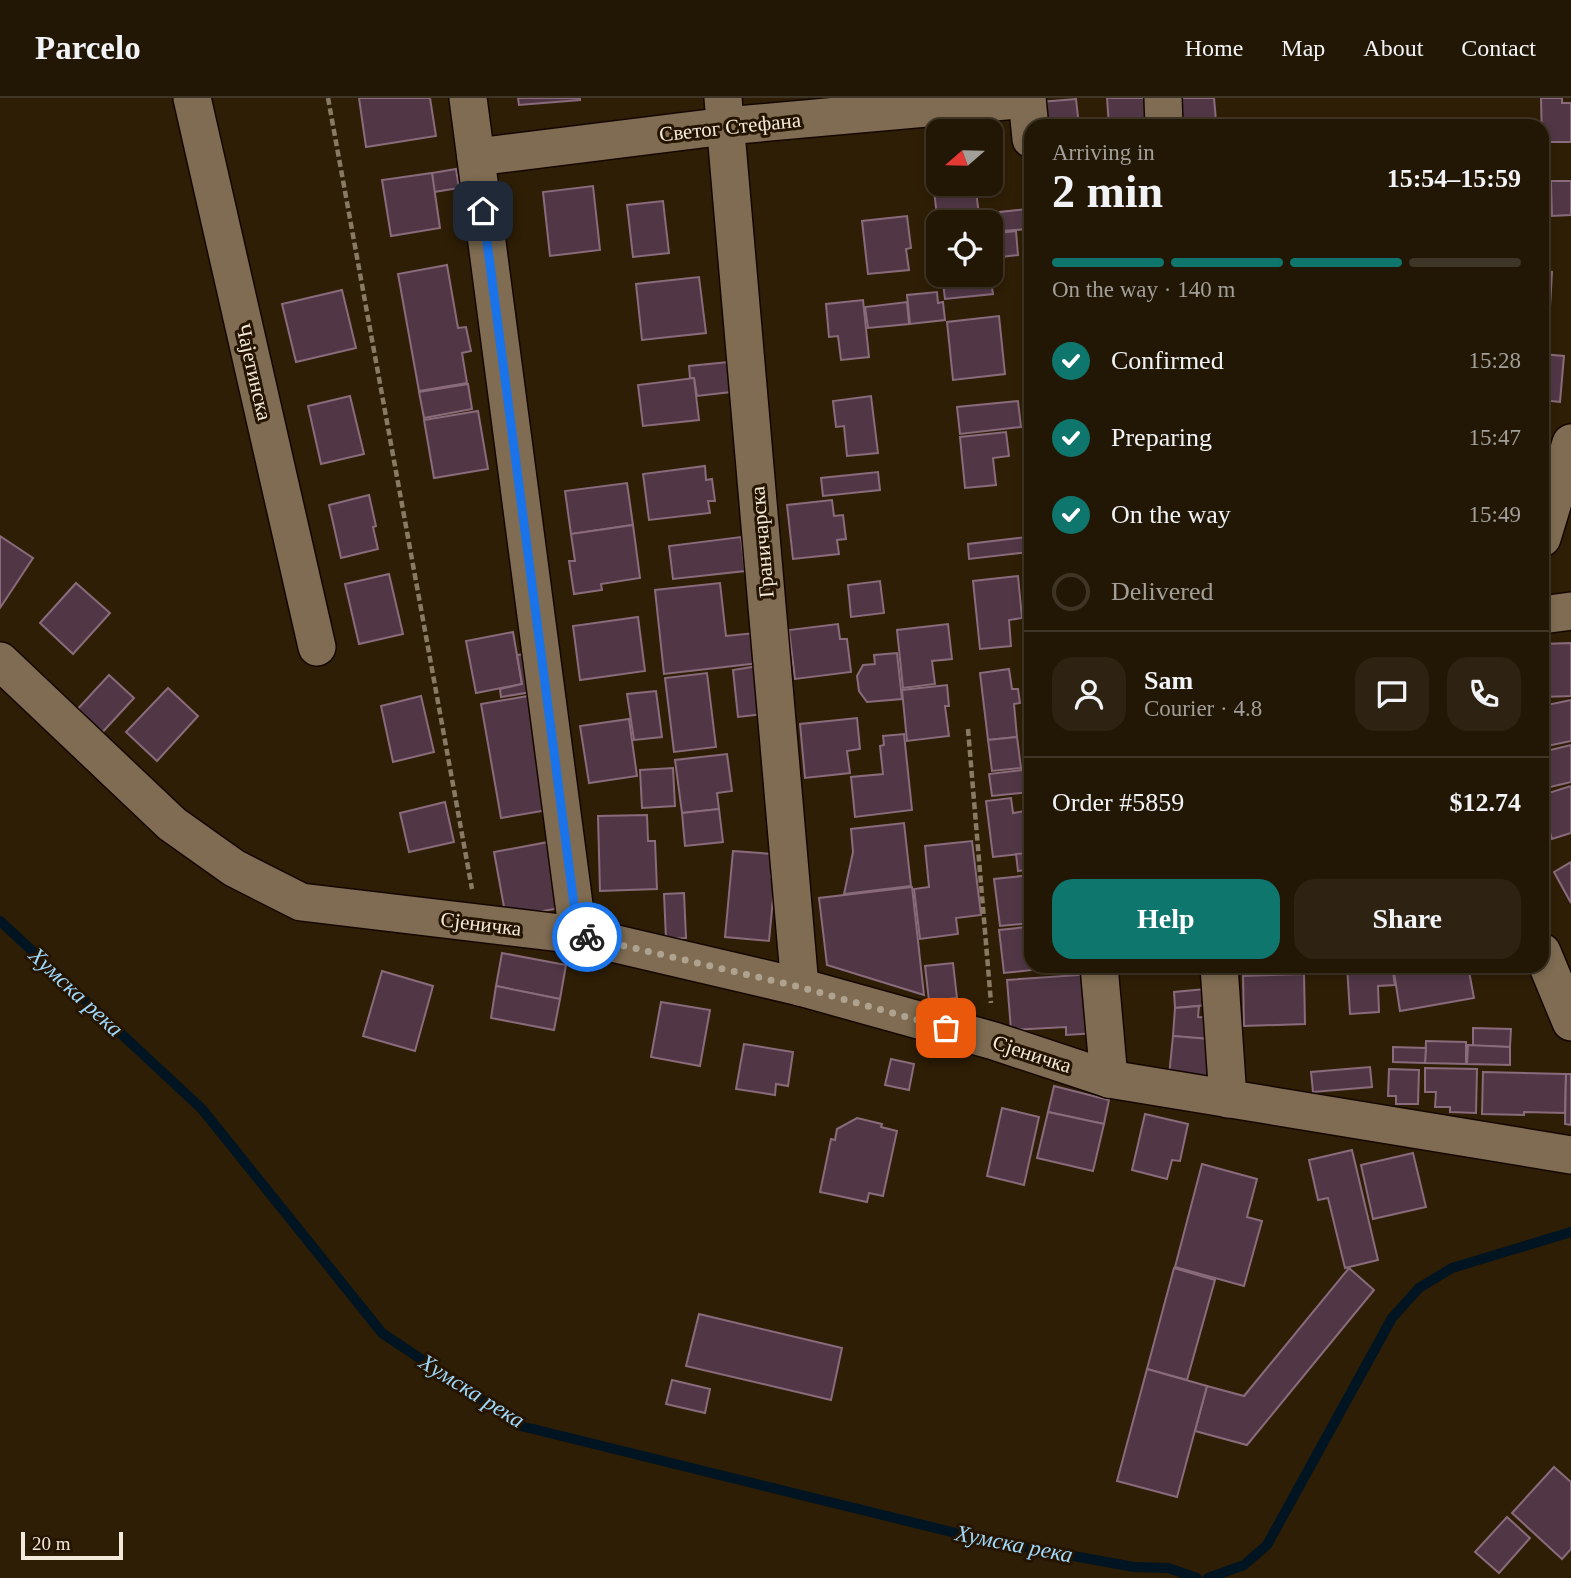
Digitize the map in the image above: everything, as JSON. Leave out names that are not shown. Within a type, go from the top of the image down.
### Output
[{"type":"street","name":"Чајетинска","points":[[192,98],[317,647]]},
{"type":"street","points":[[468,98],[578,935]]},
{"type":"street","points":[[1027,98],[1029,119]]},
{"type":"street","name":"Светог Стефана","points":[[476,157],[725,112],[1027,98]]},
{"type":"street","points":[[1163,98],[1164,119]]},
{"type":"street","name":"Граничарска","points":[[725,112],[800,987]]},
{"type":"street","points":[[1549,505],[1561,448]]},
{"type":"street","points":[[1549,614],[1571,611]]},
{"type":"street","name":"Сјеничка","points":[[0,661],[172,824],[234,868],[301,902],[578,935],[800,987],[994,1041],[1109,1079],[1571,1155]]},
{"type":"street","points":[[1549,968],[1571,1022]]},
{"type":"street","points":[[1100,973],[1109,1079]]},
{"type":"street","points":[[1219,973],[1228,1099]]},
{"type":"path","points":[[328,98],[478,925]]},
{"type":"path","points":[[968,729],[994,1041]]},
{"type":"building","points":[[359,98],[430,98],[436,136],[366,147]]},
{"type":"building","points":[[518,98],[580,98],[580,100],[519,105]]},
{"type":"building","points":[[1107,98],[1146,98],[1148,119],[1108,119]]},
{"type":"building","points":[[1179,98],[1214,98],[1216,119],[1180,119]]},
{"type":"building","points":[[1541,98],[1562,98],[1562,103],[1571,103],[1571,142],[1549,142],[1549,119],[1541,119]]},
{"type":"building","points":[[1076,99],[1078,119],[1041,119],[1040,102]]},
{"type":"building","points":[[456,169],[459,188],[434,192],[432,173]]},
{"type":"building","points":[[432,173],[440,228],[391,236],[382,180]]},
{"type":"building","points":[[1551,181],[1571,181],[1571,215],[1552,216]]},
{"type":"building","points":[[593,186],[600,250],[550,256],[543,192]]},
{"type":"building","points":[[935,196],[977,196],[978,210],[936,210]]},
{"type":"building","points":[[663,201],[669,253],[633,257],[627,205]]},
{"type":"building","points":[[1024,209],[1024,229],[1003,231],[1003,212]]},
{"type":"building","points":[[907,216],[911,248],[906,249],[909,270],[868,274],[862,221]]},
{"type":"building","points":[[1016,231],[1018,255],[1003,257],[1003,232]]},
{"type":"building","points":[[447,265],[458,328],[466,327],[471,351],[462,353],[467,383],[419,391],[398,274]]},
{"type":"building","points":[[1549,272],[1552,272],[1549,307]]},
{"type":"building","points":[[699,277],[706,333],[642,340],[636,284]]},
{"type":"building","points":[[944,287],[992,287],[993,294],[945,299]]},
{"type":"building","points":[[342,290],[356,348],[296,362],[282,304]]},
{"type":"building","points":[[937,292],[938,303],[943,302],[945,320],[910,324],[907,295]]},
{"type":"building","points":[[863,300],[869,357],[841,360],[838,336],[829,337],[826,304]]},
{"type":"building","points":[[907,302],[909,324],[868,328],[865,307]]},
{"type":"building","points":[[999,316],[1005,374],[953,380],[947,322]]},
{"type":"building","points":[[1549,355],[1564,356],[1560,402],[1549,401]]},
{"type":"building","points":[[728,362],[731,392],[697,396],[694,378],[690,378],[689,366]]},
{"type":"building","points":[[694,378],[699,420],[643,426],[638,385]]},
{"type":"building","points":[[468,384],[472,409],[424,418],[419,392]]},
{"type":"building","points":[[350,396],[364,454],[321,464],[308,406]]},
{"type":"building","points":[[871,396],[878,453],[847,456],[844,426],[836,427],[833,401]]},
{"type":"building","points":[[1018,401],[1021,427],[960,434],[957,407]]},
{"type":"building","points":[[478,411],[488,469],[434,478],[424,420]]},
{"type":"building","points":[[1006,432],[1009,456],[993,458],[996,485],[965,488],[960,437]]},
{"type":"building","points":[[705,466],[706,480],[712,479],[715,501],[708,501],[710,513],[649,520],[643,474]]},
{"type":"building","points":[[878,472],[880,490],[823,496],[821,478]]},
{"type":"building","points":[[627,483],[633,525],[571,534],[565,491]]},
{"type":"building","points":[[369,495],[378,549],[341,558],[329,505]]},
{"type":"building","points":[[832,500],[834,516],[843,515],[846,539],[837,540],[839,554],[793,559],[787,505]]},
{"type":"building","points":[[633,525],[640,578],[601,584],[602,590],[574,594],[569,561],[575,561],[571,534]]},
{"type":"building","points":[[0,536],[33,558],[0,608]]},
{"type":"building","points":[[741,537],[745,571],[673,579],[669,546]]},
{"type":"building","points":[[1024,537],[1024,553],[969,559],[968,544]]},
{"type":"building","points":[[389,574],[403,634],[359,644],[345,584]]},
{"type":"building","points":[[1018,576],[1022,618],[1009,620],[1011,646],[980,649],[973,581]]},
{"type":"building","points":[[880,581],[884,613],[851,617],[848,585]]},
{"type":"building","points":[[76,583],[110,613],[73,654],[40,623]]},
{"type":"building","points":[[720,583],[726,636],[755,633],[759,663],[664,674],[655,590]]},
{"type":"building","points":[[638,617],[645,671],[580,680],[573,626]]},
{"type":"building","points":[[838,624],[840,639],[847,639],[851,672],[795,679],[789,630]]},
{"type":"building","points":[[948,624],[952,659],[932,661],[935,684],[903,688],[897,630]]},
{"type":"building","points":[[513,632],[522,684],[476,693],[466,641]]},
{"type":"building","points":[[1571,643],[1571,696],[1549,697],[1549,644]]},
{"type":"building","points":[[531,653],[538,691],[501,697],[500,689],[522,684],[517,655]]},
{"type":"building","points":[[897,653],[902,699],[867,702],[859,691],[857,676],[863,665],[875,664],[874,655]]},
{"type":"building","points":[[758,666],[764,714],[738,717],[733,670]]},
{"type":"building","points":[[1009,669],[1012,689],[1018,689],[1020,703],[1014,704],[1017,737],[988,740],[980,673]]},
{"type":"building","points":[[707,673],[716,747],[674,752],[665,678]]},
{"type":"building","points":[[109,675],[134,698],[98,737],[73,714]]},
{"type":"building","points":[[947,685],[949,706],[945,706],[949,736],[907,741],[902,690]]},
{"type":"building","points":[[168,688],[198,716],[157,761],[126,732]]},
{"type":"building","points":[[656,691],[662,737],[634,740],[627,694]]},
{"type":"building","points":[[421,696],[434,752],[393,762],[381,706]]},
{"type":"building","points":[[528,696],[548,810],[501,818],[481,704]]},
{"type":"building","points":[[1571,700],[1571,741],[1549,746],[1549,705]]},
{"type":"building","points":[[857,718],[860,749],[847,751],[850,773],[805,778],[800,724]]},
{"type":"building","points":[[629,719],[637,776],[589,783],[580,726]]},
{"type":"building","points":[[904,734],[912,810],[855,817],[851,777],[883,774],[880,746],[884,745],[883,736]]},
{"type":"building","points":[[1017,737],[1021,768],[992,771],[988,740]]},
{"type":"building","points":[[1571,745],[1571,782],[1549,787],[1549,750]]},
{"type":"building","points":[[727,754],[732,791],[717,793],[719,809],[682,813],[675,760]]},
{"type":"building","points":[[673,768],[675,806],[642,808],[640,770]]},
{"type":"building","points":[[1024,770],[1024,793],[992,796],[989,774]]},
{"type":"building","points":[[1571,786],[1571,833],[1552,839],[1549,829],[1549,793]]},
{"type":"building","points":[[1011,798],[1013,813],[1024,811],[1024,854],[993,857],[986,801]]},
{"type":"building","points":[[445,802],[454,842],[409,852],[400,813]]},
{"type":"building","points":[[719,809],[723,842],[685,846],[682,813]]},
{"type":"building","points":[[647,815],[648,841],[655,841],[657,889],[600,891],[598,816]]},
{"type":"building","points":[[904,823],[911,886],[844,894],[853,852],[851,829]]},
{"type":"building","points":[[972,841],[981,915],[956,918],[958,934],[920,939],[914,889],[929,887],[925,846]]},
{"type":"building","points":[[548,842],[560,908],[506,918],[494,852]]},
{"type":"building","points":[[733,851],[773,854],[771,877],[775,878],[769,941],[725,937]]},
{"type":"building","points":[[1024,853],[1024,870],[1018,871],[1016,854]]},
{"type":"building","points":[[1571,862],[1571,903],[1554,872]]},
{"type":"building","points":[[1024,876],[1024,924],[1000,926],[994,879]]},
{"type":"building","points":[[912,887],[924,995],[827,965],[819,898]]},
{"type":"building","points":[[684,893],[686,938],[666,939],[664,894]]},
{"type":"building","points":[[1024,927],[1024,971],[1004,973],[999,930]]},
{"type":"building","points":[[502,953],[566,965],[560,999],[496,986]]},
{"type":"building","points":[[953,963],[957,998],[929,1001],[925,966]]},
{"type":"building","points":[[382,971],[433,986],[415,1051],[363,1036]]},
{"type":"building","points":[[1347,973],[1393,973],[1395,985],[1378,986],[1379,1012],[1350,1014]]},
{"type":"building","points":[[1394,973],[1469,973],[1474,998],[1400,1011]]},
{"type":"building","points":[[1093,974],[1096,1033],[1066,1035],[1066,1027],[1011,1030],[1007,980]]},
{"type":"building","points":[[1304,974],[1305,1024],[1244,1026],[1243,976]]},
{"type":"building","points":[[496,986],[560,999],[554,1030],[491,1018]]},
{"type":"building","points":[[1216,988],[1218,1004],[1175,1008],[1174,992]]},
{"type":"building","points":[[661,1002],[710,1010],[700,1066],[651,1057]]},
{"type":"building","points":[[1199,1006],[1198,1017],[1218,1018],[1215,1040],[1173,1036],[1175,1008]]},
{"type":"building","points":[[1473,1028],[1511,1029],[1510,1047],[1473,1046]]},
{"type":"building","points":[[1173,1036],[1223,1040],[1219,1081],[1169,1076]]},
{"type":"building","points":[[1426,1041],[1466,1042],[1466,1064],[1425,1063]]},
{"type":"building","points":[[744,1044],[793,1052],[788,1086],[776,1084],[775,1095],[736,1089]]},
{"type":"building","points":[[1468,1045],[1510,1047],[1510,1065],[1467,1064]]},
{"type":"building","points":[[1393,1047],[1426,1048],[1425,1063],[1393,1062]]},
{"type":"building","points":[[891,1059],[914,1064],[909,1090],[885,1085]]},
{"type":"building","points":[[1370,1067],[1372,1087],[1313,1092],[1311,1072]]},
{"type":"building","points":[[1425,1068],[1477,1069],[1476,1113],[1450,1112],[1450,1107],[1435,1107],[1436,1092],[1425,1092]]},
{"type":"building","points":[[1389,1069],[1419,1070],[1418,1104],[1396,1104],[1396,1096],[1388,1096]]},
{"type":"building","points":[[1483,1072],[1566,1074],[1565,1113],[1482,1114]]},
{"type":"building","points":[[1566,1074],[1571,1074],[1571,1125],[1565,1124]]},
{"type":"building","points":[[1054,1086],[1109,1100],[1104,1124],[1048,1112]]},
{"type":"building","points":[[1002,1108],[1039,1117],[1024,1185],[987,1176]]},
{"type":"building","points":[[1048,1112],[1104,1124],[1093,1171],[1037,1158]]},
{"type":"building","points":[[1145,1114],[1188,1124],[1180,1161],[1172,1160],[1167,1179],[1132,1170]]},
{"type":"building","points":[[857,1118],[897,1131],[883,1196],[869,1193],[867,1202],[820,1192],[831,1139],[835,1140],[837,1129]]},
{"type":"building","points":[[1352,1150],[1378,1260],[1345,1268],[1328,1198],[1318,1200],[1309,1160]]},
{"type":"building","points":[[1413,1153],[1426,1207],[1373,1219],[1361,1165]]},
{"type":"building","points":[[1202,1164],[1257,1179],[1247,1217],[1262,1221],[1244,1286],[1175,1267]]},
{"type":"building","points":[[1174,1268],[1215,1280],[1187,1380],[1147,1369]]},
{"type":"building","points":[[1349,1268],[1374,1290],[1247,1445],[1195,1431],[1207,1386],[1244,1396]]},
{"type":"building","points":[[699,1314],[842,1348],[831,1400],[686,1366]]},
{"type":"building","points":[[1147,1369],[1207,1386],[1177,1497],[1117,1481]]},
{"type":"building","points":[[672,1380],[710,1389],[705,1413],[666,1404]]},
{"type":"building","points":[[1554,1467],[1571,1482],[1571,1549],[1562,1559],[1512,1513]]},
{"type":"building","points":[[1507,1517],[1530,1538],[1499,1573],[1475,1552]]},
{"type":"waterway","name":"Хумска река","points":[[0,921],[202,1109],[382,1333],[521,1426],[980,1539],[1134,1567],[1168,1568],[1197,1578]]},
{"type":"waterway","name":"Хумска река","points":[[1208,1578],[1244,1565],[1267,1545],[1392,1318],[1419,1288],[1452,1268],[1571,1232]]},
{"type":"way so far","points":[[587,937],[800,987],[946,1028]]},
{"type":"route","points":[[483,211],[578,935],[587,937]]}]
